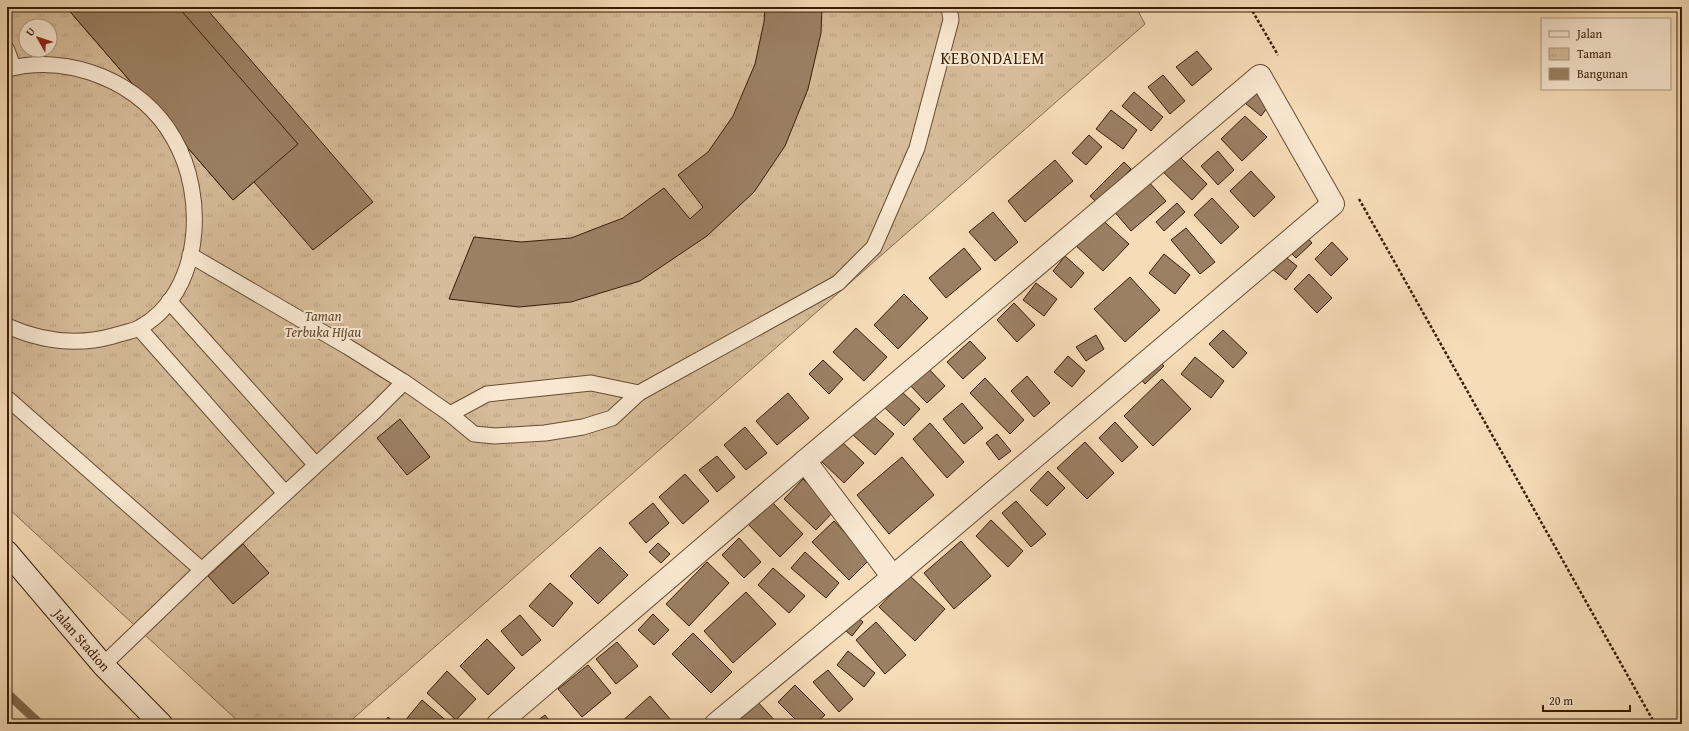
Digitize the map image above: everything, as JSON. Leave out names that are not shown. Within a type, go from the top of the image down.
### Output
[{"type":"street","points":[[498,724],[804,461],[1260,76],[1333,204],[893,577],[716,724]]},
{"type":"street","points":[[804,461],[893,577]]},
{"type":"street","name":"Jalan Stadion","points":[[7,552],[103,665],[161,724]]},
{"type":"lane","points":[[190,254],[348,347],[404,382],[450,414],[474,434],[495,436],[545,433],[583,427],[612,418],[639,393],[838,284],[874,247],[917,148],[951,20],[949,7]]},
{"type":"lane","points":[[7,50],[10,68],[40,64],[66,66],[92,73],[116,83],[139,98],[158,117],[174,138],[185,162],[193,188],[195,215],[193,242],[187,267],[176,292],[158,314],[139,328],[103,339],[76,342],[50,340],[24,334],[7,326]]},
{"type":"lane","points":[[169,301],[316,464]]},
{"type":"lane","points":[[139,328],[285,493]]},
{"type":"lane","points":[[103,665],[202,570],[404,382]]},
{"type":"lane","points":[[450,414],[487,394],[591,383],[639,393]]},
{"type":"lane","points":[[7,398],[202,570]]},
{"type":"path","points":[[1250,7],[1280,60]]},
{"type":"path","points":[[1359,198],[1655,724]]},
{"type":"green space","name":"Taman Terbuka Hijau","points":[[7,7],[1136,7],[1145,24],[347,724],[241,724],[7,507]]},
{"type":"building","points":[[66,7],[205,7],[373,202],[313,250],[254,182],[233,200]]},
{"type":"building","points":[[66,7],[178,7],[298,144],[233,200]]},
{"type":"building","points":[[765,7],[822,7],[821,33],[808,89],[785,146],[754,192],[707,236],[640,281],[571,302],[519,307],[449,299],[474,237],[521,242],[571,238],[623,218],[664,188],[690,219],[703,207],[678,175],[708,152],[733,116],[755,64],[764,22]]},
{"type":"building","points":[[1197,51],[1212,69],[1192,86],[1176,67]]},
{"type":"building","points":[[1163,75],[1185,101],[1170,114],[1148,87]]},
{"type":"building","points":[[1249,87],[1270,104],[1261,116],[1240,99]]},
{"type":"building","points":[[1134,92],[1163,117],[1151,131],[1122,106]]},
{"type":"building","points":[[1111,110],[1137,130],[1123,149],[1096,129]]},
{"type":"building","points":[[1245,116],[1267,137],[1242,161],[1221,139]]},
{"type":"building","points":[[1089,135],[1102,147],[1086,165],[1072,153]]},
{"type":"building","points":[[1174,151],[1207,184],[1192,200],[1159,168]]},
{"type":"building","points":[[1218,151],[1234,170],[1218,185],[1201,166]]},
{"type":"building","points":[[1055,160],[1073,181],[1025,222],[1008,201]]},
{"type":"building","points":[[1124,162],[1131,169],[1097,203],[1090,196]]},
{"type":"building","points":[[1251,171],[1275,197],[1254,217],[1230,191]]},
{"type":"building","points":[[1147,180],[1166,201],[1131,231],[1113,210]]},
{"type":"building","points":[[1212,198],[1239,227],[1221,244],[1194,215]]},
{"type":"building","points":[[1177,203],[1185,212],[1164,231],[1156,222]]},
{"type":"building","points":[[993,212],[1018,242],[995,261],[969,232]]},
{"type":"building","points":[[1098,216],[1129,244],[1103,271],[1073,243]]},
{"type":"building","points":[[1186,228],[1215,262],[1200,274],[1171,240]]},
{"type":"building","points":[[1304,234],[1312,243],[1296,258],[1288,250]]},
{"type":"building","points":[[1332,242],[1348,259],[1331,276],[1315,259]]},
{"type":"building","points":[[964,248],[981,269],[946,298],[929,278]]},
{"type":"building","points":[[1164,254],[1190,275],[1175,294],[1149,273]]},
{"type":"building","points":[[1283,255],[1297,266],[1286,280],[1272,269]]},
{"type":"building","points":[[1065,256],[1084,273],[1071,288],[1053,271]]},
{"type":"building","points":[[1309,274],[1332,298],[1317,313],[1294,289]]},
{"type":"building","points":[[1130,277],[1160,310],[1125,342],[1094,309]]},
{"type":"building","points":[[1036,283],[1057,299],[1044,316],[1023,300]]},
{"type":"building","points":[[904,294],[928,318],[898,349],[874,325]]},
{"type":"building","points":[[1014,303],[1035,325],[1017,342],[997,320]]},
{"type":"building","points":[[856,328],[887,357],[864,381],[833,352]]},
{"type":"building","points":[[1223,330],[1247,353],[1233,368],[1209,344]]},
{"type":"building","points":[[1096,335],[1104,349],[1086,361],[1076,347]]},
{"type":"building","points":[[970,341],[986,358],[963,379],[947,362]]},
{"type":"building","points":[[1068,356],[1085,371],[1072,387],[1054,372]]},
{"type":"building","points":[[1195,357],[1224,381],[1211,398],[1181,374]]},
{"type":"building","points":[[823,360],[843,379],[829,394],[809,374]]},
{"type":"building","points":[[1158,360],[1164,366],[1145,384],[1140,378]]},
{"type":"building","points":[[925,365],[945,386],[927,403],[907,382]]},
{"type":"building","points":[[1027,376],[1050,403],[1034,417],[1011,391]]},
{"type":"building","points":[[985,378],[1024,420],[1010,434],[970,393]]},
{"type":"building","points":[[1162,379],[1191,409],[1153,446],[1124,416]]},
{"type":"building","points":[[899,389],[920,409],[904,426],[883,406]]},
{"type":"building","points":[[788,393],[809,418],[777,445],[756,421]]},
{"type":"building","points":[[962,403],[983,428],[964,444],[943,419]]},
{"type":"building","points":[[871,414],[894,434],[875,455],[852,434]]},
{"type":"building","points":[[400,419],[430,457],[407,475],[377,438]]},
{"type":"building","points":[[1115,422],[1138,447],[1122,462],[1099,438]]},
{"type":"building","points":[[930,423],[964,462],[947,478],[913,439]]},
{"type":"building","points":[[745,427],[767,453],[746,470],[724,445]]},
{"type":"building","points":[[997,434],[1011,451],[999,460],[986,443]]},
{"type":"building","points":[[840,440],[864,463],[844,483],[820,460]]},
{"type":"building","points":[[1085,442],[1114,473],[1087,499],[1057,468]]},
{"type":"building","points":[[717,456],[735,477],[717,492],[699,470]]},
{"type":"building","points":[[902,457],[934,495],[889,534],[857,495]]},
{"type":"building","points":[[1048,471],[1065,488],[1047,506],[1030,490]]},
{"type":"building","points":[[685,474],[709,501],[683,524],[659,497]]},
{"type":"building","points":[[803,479],[835,510],[816,530],[784,499]]},
{"type":"building","points":[[769,499],[803,534],[780,557],[746,522]]},
{"type":"building","points":[[1016,501],[1046,534],[1031,547],[1002,513]]},
{"type":"building","points":[[653,503],[669,523],[646,543],[629,523]]},
{"type":"building","points":[[991,520],[1023,551],[1008,567],[976,536]]},
{"type":"building","points":[[834,521],[870,559],[849,580],[812,542]]},
{"type":"building","points":[[739,538],[761,562],[744,578],[722,555]]},
{"type":"building","points":[[961,541],[991,576],[954,609],[924,573]]},
{"type":"building","points":[[658,543],[670,554],[661,563],[649,552]]},
{"type":"building","points":[[243,544],[269,573],[233,604],[208,576]]},
{"type":"building","points":[[600,547],[628,575],[598,604],[570,576]]},
{"type":"building","points":[[805,552],[839,583],[826,598],[791,568]]},
{"type":"building","points":[[707,562],[729,583],[689,626],[666,604]]},
{"type":"building","points":[[773,568],[805,596],[789,613],[758,585]]},
{"type":"building","points":[[909,575],[945,609],[915,641],[879,607]]},
{"type":"building","points":[[550,583],[573,603],[553,627],[529,606]]},
{"type":"building","points":[[746,592],[776,624],[733,663],[704,631]]},
{"type":"building","points":[[852,613],[863,622],[852,636],[840,626]]},
{"type":"building","points":[[653,614],[669,630],[654,645],[638,630]]},
{"type":"building","points":[[520,615],[541,640],[522,656],[501,631]]},
{"type":"building","points":[[876,622],[906,655],[885,674],[856,640]]},
{"type":"building","points":[[693,633],[732,672],[711,693],[672,654]]},
{"type":"building","points":[[487,639],[515,668],[488,695],[460,666]]},
{"type":"building","points":[[617,642],[638,666],[616,684],[596,659]]},
{"type":"building","points":[[848,651],[875,673],[864,687],[837,665]]},
{"type":"building","points":[[588,665],[611,693],[582,717],[558,689]]},
{"type":"building","points":[[828,670],[853,699],[839,712],[813,682]]},
{"type":"building","points":[[447,671],[476,699],[456,720],[427,693]]},
{"type":"building","points":[[795,685],[825,715],[815,724],[800,724],[778,702]]},
{"type":"building","points":[[650,696],[671,720],[666,724],[619,724]]},
{"type":"building","points":[[422,700],[450,724],[406,724],[404,722]]},
{"type":"building","points":[[756,700],[778,724],[746,724],[738,716]]},
{"type":"building","points":[[545,715],[552,724],[533,724]]},
{"type":"building","points":[[388,717],[396,724],[383,724]]},
{"type":"waterway","points":[[7,693],[40,724]]},
{"type":"district","name":"KEBONDALEM","points":[[993,58]]}]
